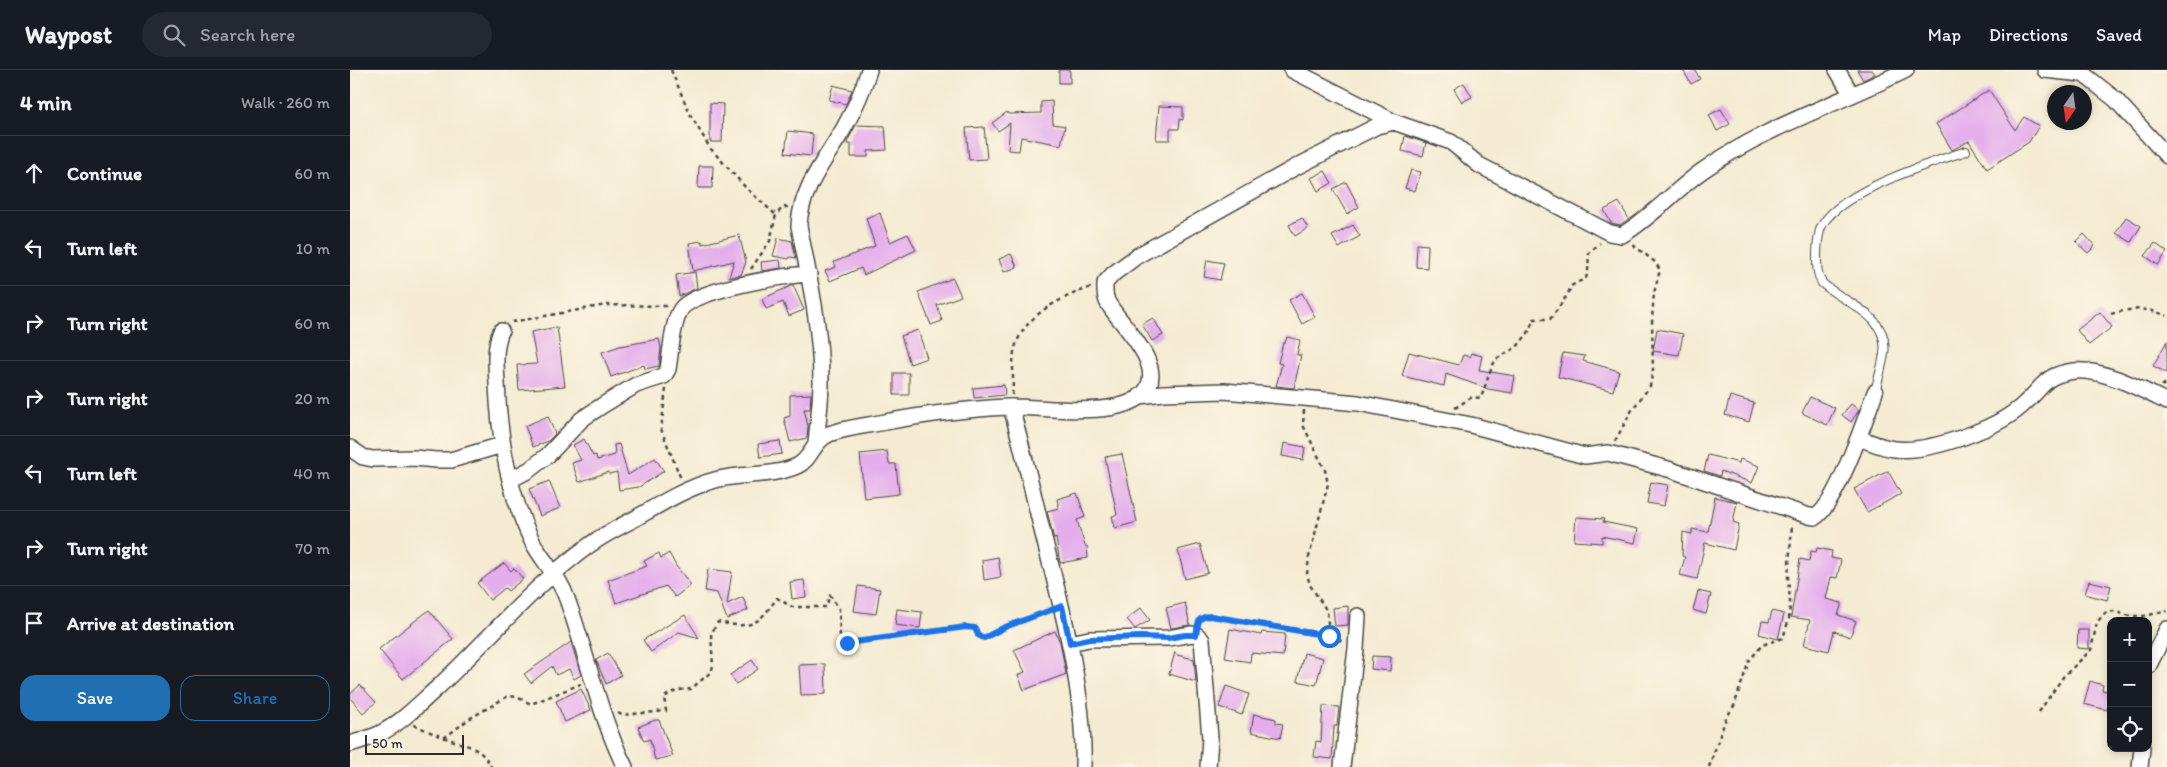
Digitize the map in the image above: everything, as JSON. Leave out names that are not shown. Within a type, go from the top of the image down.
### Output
[{"type":"street","points":[[350,744],[379,734],[401,720],[449,677],[554,573],[593,542],[686,490],[716,480],[794,468],[806,460],[816,442],[821,381],[810,274],[799,226],[802,206],[823,158],[844,127],[860,95],[868,70]]},
{"type":"street","points":[[1292,70],[1394,122],[1451,142],[1479,164],[1616,234],[1674,196],[1702,171],[1788,123],[1906,70]]},
{"type":"street","points":[[1837,70],[1852,95]]},
{"type":"street","points":[[2045,70],[2080,72],[2103,88],[2167,156]]},
{"type":"street","points":[[1140,396],[1148,387],[1149,364],[1143,350],[1106,301],[1105,282],[1136,256],[1294,168],[1377,126],[1394,122]]},
{"type":"street","points":[[510,480],[529,470],[548,455],[582,420],[603,404],[636,385],[664,376],[668,369],[676,323],[682,307],[700,297],[742,285],[810,274]]},
{"type":"street","points":[[501,331],[496,351],[498,408],[502,444],[510,480],[524,523],[533,543],[567,596],[616,750],[625,767]]},
{"type":"street","points":[[1859,438],[1894,449],[1917,449],[1949,442],[1970,435],[2014,412],[2025,403],[2043,382],[2074,372],[2087,371],[2107,376],[2167,402]]},
{"type":"street","points":[[816,442],[828,435],[846,429],[933,413],[1011,407],[1085,409],[1124,404],[1140,396],[1224,391],[1358,403],[1471,425],[1585,456],[1608,453],[1668,469],[1810,516],[1820,514],[1826,508],[1859,438],[1875,392]]},
{"type":"street","points":[[1011,407],[1026,458],[1070,643],[1086,766]]},
{"type":"street","points":[[350,448],[363,457],[451,460],[502,444]]},
{"type":"street","points":[[1342,767],[1358,616]]},
{"type":"street","points":[[2150,662],[2167,629]]},
{"type":"street","points":[[1070,643],[1089,639],[1168,638],[1185,635],[1196,635],[1202,640],[1210,738],[1208,767]]},
{"type":"street","points":[[2140,767],[2142,752]]},
{"type":"lane","points":[[1875,392],[1884,354],[1882,334],[1876,322],[1822,283],[1818,275],[1817,266],[1820,229],[1853,196],[1921,166],[1966,151]]},
{"type":"path","points":[[672,70],[690,114],[710,148],[747,188],[776,215]]},
{"type":"path","points":[[742,285],[770,241],[776,215],[783,207],[802,206]]},
{"type":"path","points":[[1440,420],[1462,402],[1472,397],[1481,398],[1490,368],[1496,359],[1517,347],[1528,333],[1534,318],[1550,319],[1552,317],[1568,294],[1571,286],[1586,278],[1591,249],[1616,234],[1655,262],[1660,270],[1654,293],[1652,318],[1653,370],[1650,386],[1632,410],[1608,453]]},
{"type":"path","points":[[1011,407],[1014,354],[1017,341],[1025,328],[1055,302],[1105,282]]},
{"type":"path","points":[[501,331],[515,320],[606,305],[682,307]]},
{"type":"path","points":[[2111,314],[2129,309],[2143,308],[2167,316]]},
{"type":"path","points":[[664,376],[666,394],[660,422],[661,429],[686,490]]},
{"type":"path","points":[[1304,397],[1303,425],[1325,470],[1328,484],[1309,557],[1307,574],[1310,585],[1327,611],[1329,636]]},
{"type":"path","points":[[1709,767],[1726,718],[1734,706],[1749,661],[1762,645],[1783,638],[1789,619],[1788,577],[1793,510]]},
{"type":"path","points":[[602,704],[622,715],[666,711],[664,697],[678,690],[691,689],[711,672],[713,666],[711,634],[718,622],[740,626],[762,620],[777,598],[792,607],[826,607],[830,595],[838,609],[840,638],[843,642],[847,643],[966,627],[975,628],[978,635],[984,638],[1005,627],[1062,606]]},
{"type":"path","points":[[2039,712],[2063,677],[2091,650],[2097,622],[2106,613],[2113,611],[2130,616],[2144,616],[2167,612]]},
{"type":"path","points":[[1196,635],[1199,619],[1202,616],[1211,616],[1329,636],[1356,649]]},
{"type":"path","points":[[444,738],[469,719],[508,696],[517,697],[531,704],[593,678]]},
{"type":"path","points":[[401,720],[444,738],[472,746],[487,757],[491,767]]},
{"type":"building","points":[[1059,70],[1070,70],[1070,83],[1059,83]]},
{"type":"building","points":[[1683,70],[1695,70],[1700,79],[1691,84]]},
{"type":"building","points":[[1857,70],[1872,70],[1875,74],[1863,80]]},
{"type":"building","points":[[1464,83],[1472,97],[1462,102],[1454,89]]},
{"type":"building","points":[[833,85],[852,90],[846,104],[829,100]]},
{"type":"building","points":[[1989,90],[2015,130],[2024,117],[2039,126],[2029,142],[1987,169],[1969,141],[1952,150],[1936,124]]},
{"type":"building","points":[[1052,101],[1053,124],[1065,126],[1061,145],[1021,137],[1019,151],[1008,150],[1010,123],[998,131],[992,123],[1007,112],[1008,114],[1041,113],[1041,102]]},
{"type":"building","points":[[710,103],[723,104],[722,142],[710,142]]},
{"type":"building","points":[[1159,106],[1183,107],[1183,120],[1180,119],[1179,129],[1170,129],[1170,140],[1156,140]]},
{"type":"building","points":[[1721,109],[1730,124],[1717,131],[1709,115]]},
{"type":"building","points":[[856,125],[885,126],[887,150],[868,151],[868,157],[851,157],[851,144],[847,144],[847,142]]},
{"type":"building","points":[[984,127],[987,159],[969,160],[966,128]]},
{"type":"building","points":[[788,131],[813,134],[811,156],[785,153]]},
{"type":"building","points":[[1405,136],[1426,143],[1423,156],[1402,151]]},
{"type":"building","points":[[699,166],[713,166],[712,188],[698,188]]},
{"type":"building","points":[[1411,170],[1421,172],[1415,191],[1405,188]]},
{"type":"building","points":[[1325,171],[1332,183],[1318,191],[1311,178]]},
{"type":"building","points":[[1346,182],[1359,207],[1347,214],[1333,189]]},
{"type":"building","points":[[1619,202],[1629,219],[1620,225],[1611,223],[1604,210]]},
{"type":"building","points":[[880,213],[890,242],[908,234],[916,250],[864,275],[861,268],[830,281],[825,271],[836,267],[834,262],[875,246],[866,218]]},
{"type":"building","points":[[2126,217],[2141,226],[2131,242],[2116,233]]},
{"type":"building","points":[[1302,218],[1308,228],[1295,236],[1289,225]]},
{"type":"building","points":[[1353,225],[1360,236],[1339,248],[1332,236]]},
{"type":"building","points":[[2084,234],[2095,246],[2088,253],[2076,242]]},
{"type":"building","points":[[739,235],[746,262],[741,275],[729,277],[734,261],[693,271],[689,243],[702,241],[702,244]]},
{"type":"building","points":[[778,238],[792,241],[796,258],[790,257],[789,259],[773,256]]},
{"type":"building","points":[[2155,243],[2167,252],[2158,265],[2145,256]]},
{"type":"building","points":[[1417,244],[1428,245],[1427,268],[1416,267]]},
{"type":"building","points":[[1011,254],[1017,267],[1004,272],[999,259]]},
{"type":"building","points":[[780,260],[781,268],[762,271],[761,262]]},
{"type":"building","points":[[1207,260],[1224,263],[1220,280],[1204,277]]},
{"type":"building","points":[[695,272],[697,288],[679,296],[676,275]]},
{"type":"building","points":[[953,278],[961,296],[937,305],[942,321],[931,325],[918,292]]},
{"type":"building","points":[[793,285],[804,310],[789,316],[783,302],[766,309],[762,299]]},
{"type":"building","points":[[1302,293],[1315,317],[1302,324],[1289,300]]},
{"type":"building","points":[[2100,312],[2112,327],[2089,345],[2077,330]]},
{"type":"building","points":[[1153,318],[1163,335],[1152,341],[1142,324]]},
{"type":"building","points":[[557,327],[565,386],[519,390],[517,365],[537,364],[531,332]]},
{"type":"building","points":[[1657,329],[1683,334],[1679,355],[1653,351]]},
{"type":"building","points":[[918,330],[927,358],[910,364],[901,336]]},
{"type":"building","points":[[1287,337],[1300,340],[1297,355],[1301,355],[1294,388],[1276,386],[1282,364],[1278,363],[1283,343],[1285,343]]},
{"type":"building","points":[[659,339],[661,348],[659,366],[645,369],[644,365],[611,377],[602,352],[620,346]]},
{"type":"building","points":[[2167,341],[2167,373],[2153,366]]},
{"type":"building","points":[[1409,352],[1459,365],[1463,355],[1470,357],[1471,353],[1482,356],[1479,370],[1515,376],[1512,393],[1488,389],[1446,374],[1444,386],[1402,376]]},
{"type":"building","points":[[1563,353],[1585,356],[1583,361],[1619,371],[1613,391],[1558,377]]},
{"type":"building","points":[[894,373],[909,373],[909,395],[894,395]]},
{"type":"building","points":[[1004,385],[1005,395],[974,398],[973,388]]},
{"type":"building","points":[[811,394],[810,409],[804,409],[808,426],[807,438],[790,442],[784,418],[790,416],[790,395]]},
{"type":"building","points":[[1730,396],[1754,403],[1749,422],[1725,415]]},
{"type":"building","points":[[1810,397],[1835,408],[1827,425],[1802,413]]},
{"type":"building","points":[[1851,404],[1859,410],[1851,422],[1842,415]]},
{"type":"building","points":[[548,416],[555,434],[548,441],[533,447],[525,426]]},
{"type":"building","points":[[584,439],[593,456],[596,455],[597,460],[615,455],[614,445],[619,444],[628,475],[655,458],[664,471],[639,487],[619,490],[617,472],[609,474],[608,472],[579,482],[572,463],[581,460],[573,445]]},
{"type":"building","points":[[780,441],[782,454],[760,457],[758,444]]},
{"type":"building","points":[[1284,443],[1305,447],[1303,460],[1282,456]]},
{"type":"building","points":[[887,451],[889,464],[896,464],[899,494],[864,498],[860,454]]},
{"type":"building","points":[[1122,454],[1137,522],[1115,528],[1112,516],[1117,515],[1105,457]]},
{"type":"building","points":[[1708,455],[1739,463],[1740,459],[1759,466],[1752,483],[1721,471],[1720,476],[1704,471]]},
{"type":"building","points":[[1888,471],[1901,494],[1867,512],[1854,489]]},
{"type":"building","points":[[549,481],[560,508],[540,516],[529,489]]},
{"type":"building","points":[[1651,482],[1668,485],[1664,506],[1647,503]]},
{"type":"building","points":[[1077,493],[1085,517],[1077,520],[1085,546],[1087,546],[1088,558],[1060,563],[1056,538],[1054,539],[1047,511],[1059,508],[1057,499]]},
{"type":"building","points":[[1715,497],[1737,502],[1733,522],[1739,524],[1734,550],[1705,543],[1697,579],[1680,575],[1685,557],[1682,556],[1683,532],[1692,534],[1692,529],[1708,532]]},
{"type":"building","points":[[1576,517],[1604,519],[1603,522],[1638,529],[1635,543],[1602,536],[1602,543],[1574,541]]},
{"type":"building","points":[[1200,544],[1208,573],[1185,579],[1178,550]]},
{"type":"building","points":[[1817,548],[1832,551],[1831,558],[1841,560],[1837,578],[1831,577],[1826,599],[1842,603],[1838,615],[1856,621],[1850,637],[1834,631],[1829,651],[1804,645],[1810,620],[1791,617],[1800,559],[1809,561],[1811,551],[1816,552]]},
{"type":"building","points":[[659,553],[661,558],[669,553],[676,566],[691,585],[675,597],[666,586],[616,603],[608,580],[647,566],[644,561]]},
{"type":"building","points":[[998,557],[1001,577],[984,580],[982,560]]},
{"type":"building","points":[[504,563],[511,571],[514,568],[523,579],[508,591],[505,588],[490,600],[477,583]]},
{"type":"building","points":[[708,569],[732,572],[727,604],[743,597],[748,610],[727,619],[717,593],[705,591]]},
{"type":"building","points":[[804,580],[806,597],[792,599],[790,582]]},
{"type":"building","points":[[2089,581],[2111,586],[2107,600],[2085,594]]},
{"type":"building","points":[[858,586],[880,589],[876,614],[854,611]]},
{"type":"building","points":[[1698,591],[1711,594],[1706,614],[1693,610]]},
{"type":"building","points":[[1185,603],[1190,625],[1171,628],[1166,608]]},
{"type":"building","points":[[1348,606],[1348,625],[1335,626],[1333,608]]},
{"type":"building","points":[[1141,608],[1150,620],[1135,629],[1127,619]]},
{"type":"building","points":[[897,609],[922,612],[920,628],[895,625]]},
{"type":"building","points":[[429,610],[453,639],[403,679],[379,649]]},
{"type":"building","points":[[1772,611],[1784,614],[1778,639],[1759,634],[1762,621],[1769,622]]},
{"type":"building","points":[[685,615],[699,638],[679,632],[651,652],[643,640]]},
{"type":"building","points":[[1230,629],[1261,635],[1262,632],[1285,634],[1283,656],[1251,653],[1250,662],[1225,658]]},
{"type":"building","points":[[2078,630],[2089,630],[2089,649],[2077,648]]},
{"type":"building","points":[[1055,631],[1060,642],[1066,674],[1024,690],[1018,675],[1025,672],[1014,650]]},
{"type":"building","points":[[571,642],[581,675],[574,679],[569,669],[556,675],[552,666],[531,683],[524,674]]},
{"type":"building","points":[[1175,652],[1177,655],[1194,659],[1196,682],[1169,674]]},
{"type":"building","points":[[608,653],[621,675],[606,684],[596,660]]},
{"type":"building","points":[[1304,653],[1323,658],[1316,685],[1297,681]]},
{"type":"building","points":[[1372,656],[1391,657],[1390,671],[1371,669]]},
{"type":"building","points":[[752,660],[758,669],[736,684],[730,675]]},
{"type":"building","points":[[825,664],[826,694],[801,695],[799,665]]},
{"type":"building","points":[[2090,681],[2103,685],[2102,690],[2107,691],[2107,710],[2084,704]]},
{"type":"building","points":[[360,685],[376,702],[363,713],[350,698],[350,694]]},
{"type":"building","points":[[1226,686],[1249,694],[1242,715],[1219,707]]},
{"type":"building","points":[[581,689],[591,710],[565,722],[556,701]]},
{"type":"building","points":[[1323,706],[1339,707],[1337,726],[1334,726],[1332,759],[1314,757],[1316,741],[1321,742]]},
{"type":"building","points":[[1254,714],[1276,719],[1276,723],[1283,724],[1280,738],[1251,732]]},
{"type":"building","points":[[659,720],[673,756],[655,760],[650,739],[644,741],[638,727]]},
{"type":"route","points":[[847,643],[966,627],[975,628],[978,635],[984,638],[1005,627],[1062,606],[1070,643],[1089,639],[1168,638],[1196,635],[1199,619],[1202,616],[1329,636]]}]
